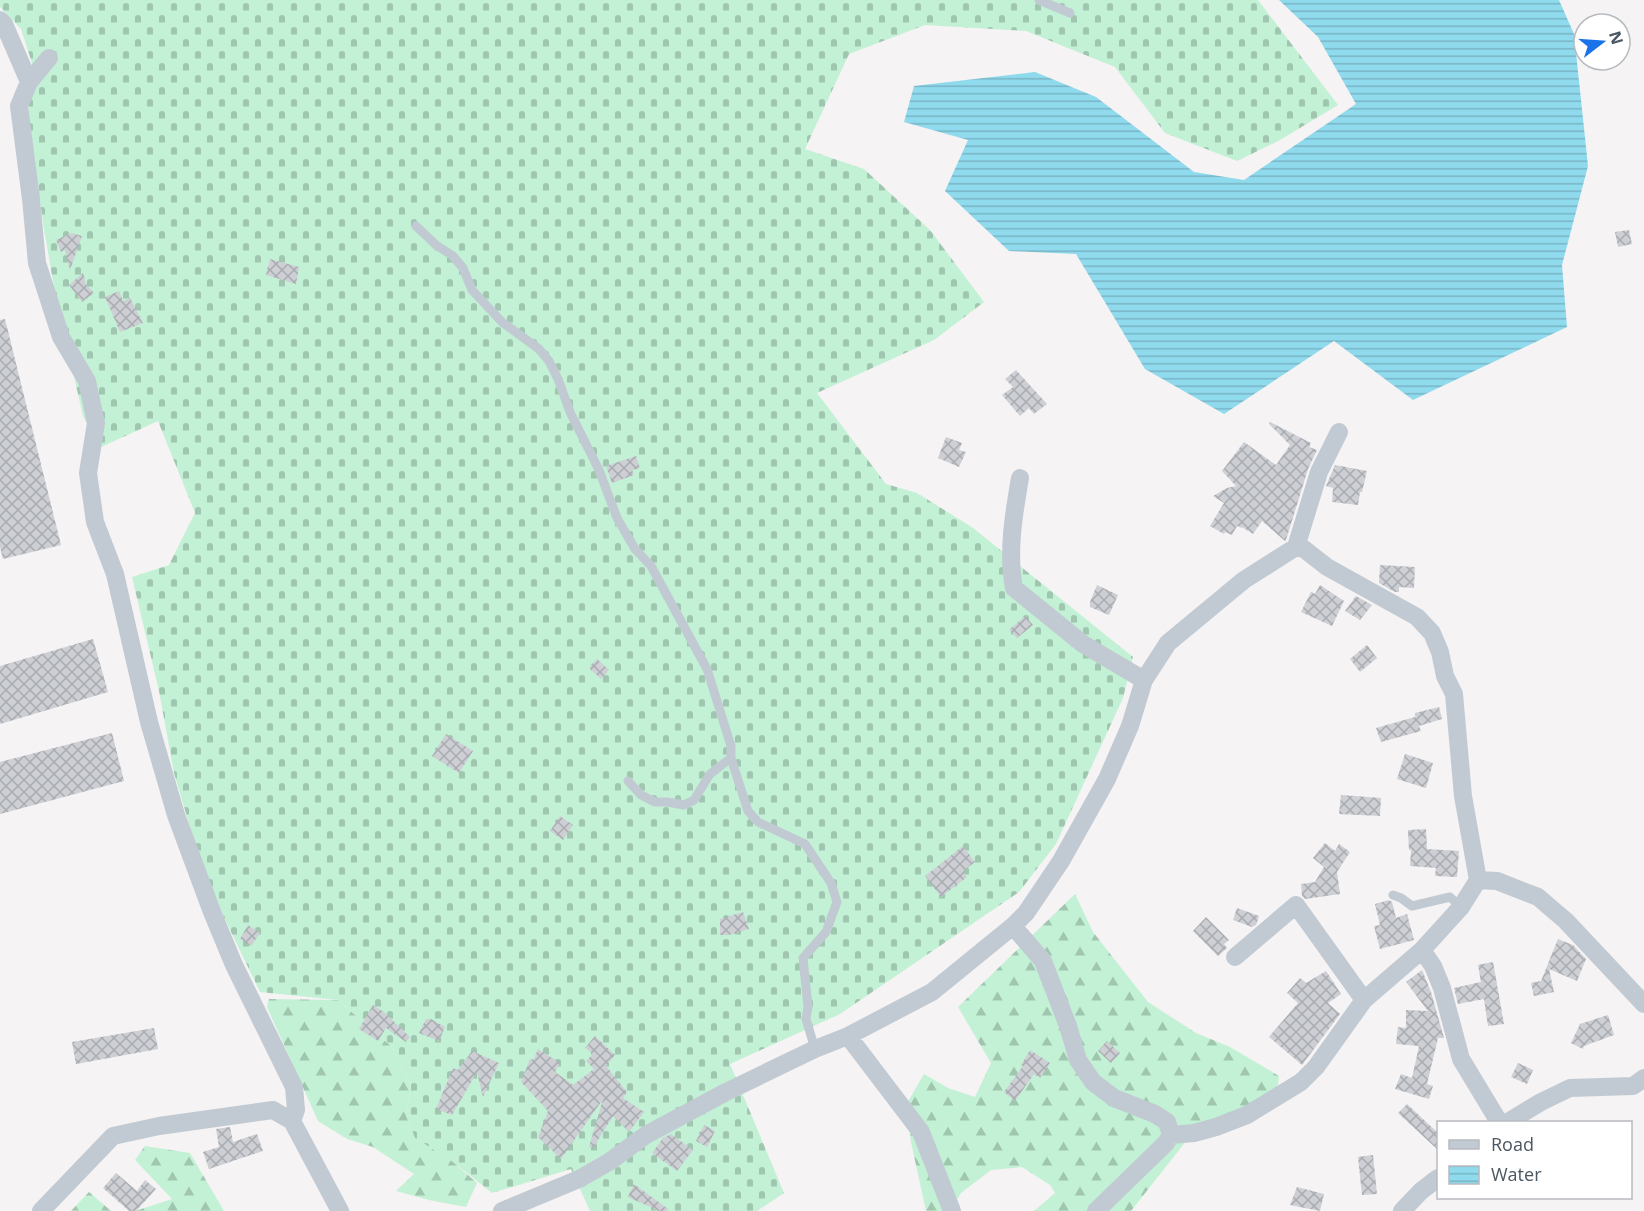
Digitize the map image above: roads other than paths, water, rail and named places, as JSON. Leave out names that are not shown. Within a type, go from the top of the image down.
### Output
[{"type":"street","points":[[0,20],[4,24],[29,82]]},
{"type":"street","points":[[49,58],[29,82],[19,106],[32,200],[37,263],[61,337],[87,381],[96,423],[88,473],[95,522],[115,574],[149,722],[177,814],[212,912],[234,965],[294,1087],[296,1110],[292,1121]]},
{"type":"street","points":[[502,1211],[579,1179],[609,1162],[646,1135],[726,1092],[815,1049],[848,1036],[932,992],[1013,926],[1026,913],[1061,861],[1107,779],[1130,726],[1144,680],[1168,643],[1244,580],[1296,547],[1319,472],[1339,432]]},
{"type":"street","points":[[1020,478],[1014,511],[1012,545],[1014,588],[1083,644],[1144,680]]},
{"type":"street","points":[[1171,1135],[1194,1133],[1247,1115],[1301,1082],[1316,1067],[1364,1000],[1422,950],[1461,907],[1478,880],[1463,796],[1454,694],[1445,676],[1440,651],[1432,633],[1417,617],[1327,567],[1304,549],[1296,547]]},
{"type":"street","points":[[1478,880],[1497,881],[1538,897],[1637,982],[1644,1004]]},
{"type":"street","points":[[1235,957],[1296,905],[1364,1000]]},
{"type":"street","points":[[1013,926],[1043,961],[1068,1026],[1078,1060],[1093,1082],[1114,1098],[1155,1114],[1167,1122],[1171,1135],[1166,1143],[1096,1211]]},
{"type":"street","points":[[1422,950],[1433,966],[1442,988],[1461,1059],[1498,1121]]},
{"type":"street","points":[[848,1036],[921,1132],[952,1211]]},
{"type":"street","points":[[1510,1121],[1570,1088],[1634,1086],[1644,1078]]},
{"type":"street","points":[[41,1211],[112,1136],[159,1126],[273,1110],[292,1121],[339,1211]]},
{"type":"street","points":[[1402,1211],[1421,1191],[1437,1179]]},
{"type":"lane","points":[[1040,0],[1070,13]]},
{"type":"lane","points":[[416,226],[436,245],[453,256],[463,268],[471,290],[488,308],[549,362],[599,470],[617,518],[634,549],[651,566],[707,669],[748,811],[758,822],[805,844],[831,883],[837,902],[826,932],[803,958],[808,1007],[806,1019],[815,1049]]},
{"type":"lane","points":[[628,781],[641,795],[655,802],[684,805],[694,800],[710,774],[731,758]]},
{"type":"lane","points":[[1393,895],[1412,906],[1450,897],[1461,907]]},
{"type":"water","points":[[1279,0],[1559,0],[1572,29],[1572,72],[1578,72],[1588,166],[1562,265],[1567,327],[1413,400],[1334,341],[1224,414],[1145,369],[1076,254],[1009,251],[945,191],[968,140],[904,122],[914,86],[1035,72],[1096,97],[1194,172],[1244,180],[1356,104],[1318,37]]}]
